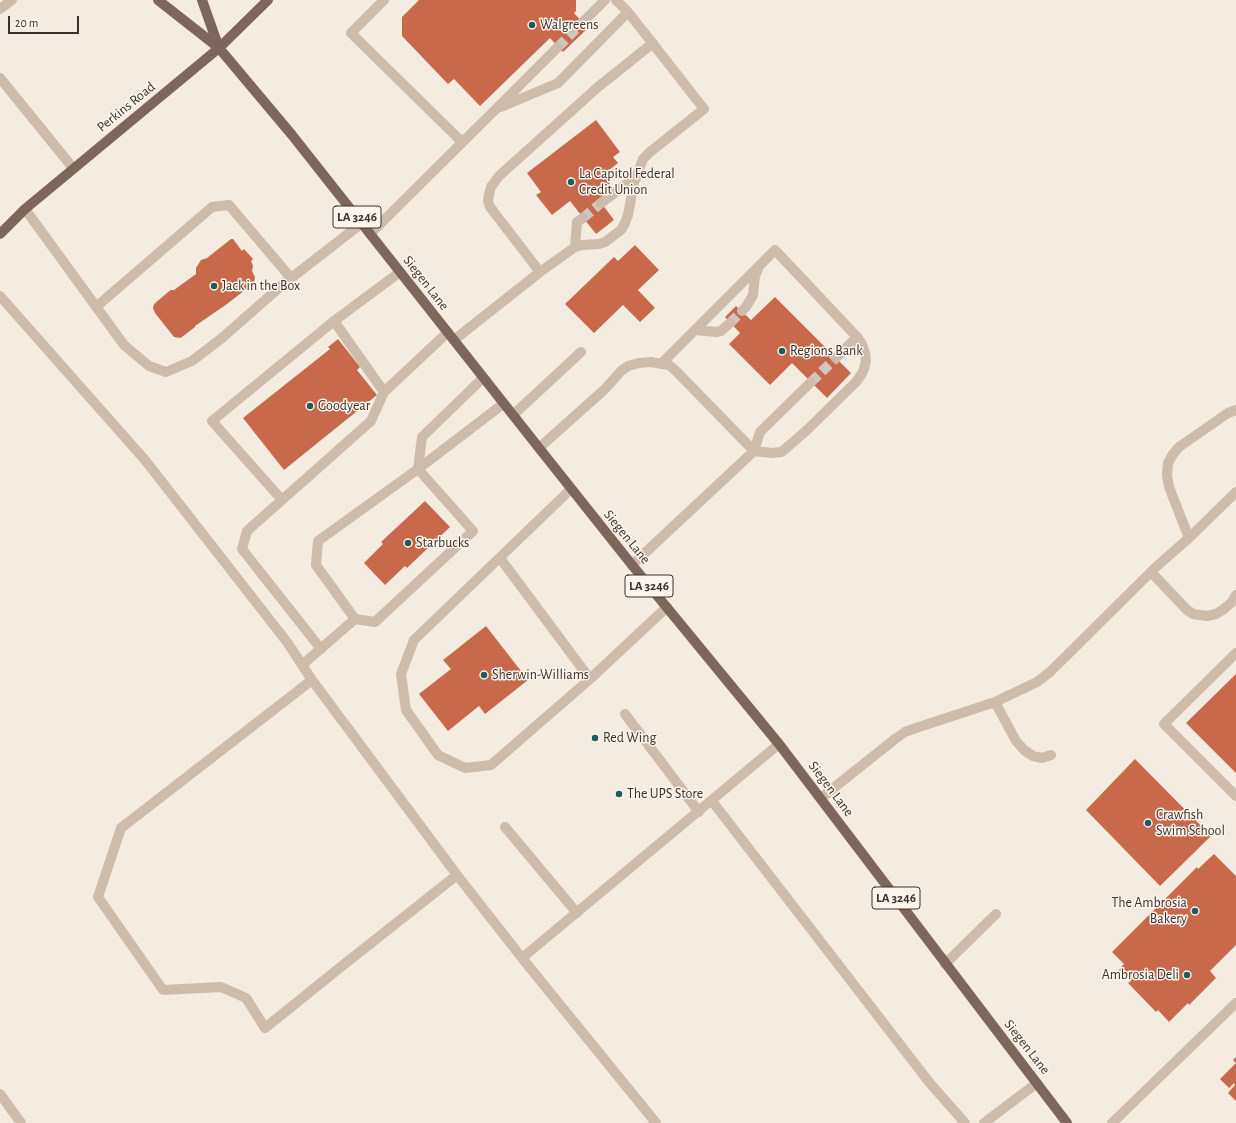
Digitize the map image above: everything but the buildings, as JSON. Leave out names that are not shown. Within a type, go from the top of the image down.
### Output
[{"type":"main road","name":"Siegen Lane","points":[[158,0],[219,48],[292,135],[503,404],[632,565],[779,744],[1067,1123]]},
{"type":"main road","name":"Siegen Lane","points":[[202,0],[219,48]]},
{"type":"main road","name":"Perkins Road","points":[[0,234],[25,209],[73,168],[219,48],[268,0]]},
{"type":"street","points":[[0,9],[12,0]]},
{"type":"street","points":[[384,0],[351,33],[462,142]]},
{"type":"street","points":[[583,22],[605,0]]},
{"type":"street","points":[[321,649],[242,549],[247,530],[371,421],[384,392],[451,336],[575,247],[606,242],[621,230],[628,215],[636,177],[643,159],[704,108],[628,12],[616,0]]},
{"type":"street","points":[[496,109],[558,83],[628,12]]},
{"type":"street","points":[[540,272],[490,207],[488,201],[492,187],[499,176],[598,87],[653,43]]},
{"type":"street","points":[[370,234],[558,47]]},
{"type":"street","points":[[0,78],[73,168]]},
{"type":"street","points":[[601,203],[636,177]]},
{"type":"street","points":[[96,307],[212,207],[229,205],[291,278]]},
{"type":"street","points":[[25,209],[124,345],[149,366],[166,372],[192,361],[222,338],[291,278],[362,223]]},
{"type":"street","points":[[575,247],[577,222],[583,218]]},
{"type":"street","points":[[539,448],[605,389],[621,371],[628,366],[651,362],[669,365],[675,370],[754,451],[772,453],[780,452],[807,430],[856,382],[861,375],[866,361],[862,344],[857,337],[775,250],[662,363]]},
{"type":"street","points":[[742,311],[753,295],[755,276],[758,267]]},
{"type":"street","points":[[282,500],[212,421],[334,321],[400,272]]},
{"type":"street","points":[[0,296],[145,460],[287,642],[312,680],[457,875],[522,958],[656,1123]]},
{"type":"street","points":[[334,321],[384,392]]},
{"type":"street","points":[[695,330],[716,332],[721,331],[730,323]]},
{"type":"street","points":[[836,358],[857,337]]},
{"type":"street","points":[[513,415],[580,352]]},
{"type":"street","points":[[483,378],[422,437],[418,469],[473,531],[375,622],[356,619],[316,565],[318,541],[418,469],[503,404]]},
{"type":"street","points":[[632,565],[754,451],[760,432],[811,382]]},
{"type":"street","points":[[1189,538],[1169,486],[1167,475],[1168,463],[1179,447],[1228,413],[1236,410]]},
{"type":"street","points":[[571,489],[414,640],[401,674],[406,710],[438,755],[465,768],[491,765],[590,679],[667,607]]},
{"type":"street","points":[[821,798],[905,732],[995,702],[1037,682],[1050,672],[1151,572],[1189,538],[1236,492]]},
{"type":"street","points":[[500,558],[590,679]]},
{"type":"street","points":[[1151,572],[1187,610],[1193,614],[1207,616],[1216,614],[1232,602],[1236,595]]},
{"type":"street","points":[[302,665],[356,619]]},
{"type":"street","points":[[1236,654],[1164,724],[1236,796]]},
{"type":"street","points":[[312,680],[121,828],[98,897],[163,990],[221,987],[246,998],[265,1028],[457,875]]},
{"type":"street","points":[[995,702],[1016,741],[1024,750],[1033,756],[1042,758],[1051,755]]},
{"type":"street","points":[[626,714],[699,812]]},
{"type":"street","points":[[522,958],[779,744]]},
{"type":"street","points":[[712,801],[929,1082],[964,1123]]},
{"type":"street","points":[[506,826],[577,913]]},
{"type":"street","points":[[945,964],[996,914]]},
{"type":"street","points":[[1112,1123],[1236,1003]]},
{"type":"street","points":[[984,1123],[1037,1083]]},
{"type":"street","points":[[0,1094],[21,1123]]},
{"type":"tunnel","points":[[558,47],[583,22]]},
{"type":"tunnel","points":[[583,218],[601,203]]},
{"type":"tunnel","points":[[730,323],[742,311]]},
{"type":"tunnel","points":[[811,382],[836,358]]},
{"type":"place","name":"Walgreens","points":[[532,25]]},
{"type":"place","name":"La Capitol Federal Credit Union","points":[[571,182]]},
{"type":"place","name":"Jack in the Box","points":[[214,286]]},
{"type":"place","name":"Regions Bank","points":[[782,351]]},
{"type":"place","name":"Goodyear","points":[[310,406]]},
{"type":"place","name":"Starbucks","points":[[408,543]]},
{"type":"place","name":"Sherwin-Williams","points":[[484,675]]},
{"type":"place","name":"Red Wing","points":[[595,738]]},
{"type":"place","name":"The UPS Store","points":[[619,794]]},
{"type":"place","name":"Crawfish Swim School","points":[[1148,823]]},
{"type":"place","name":"The Ambrosia Bakery","points":[[1195,911]]},
{"type":"place","name":"Ambrosia Deli","points":[[1187,975]]}]
